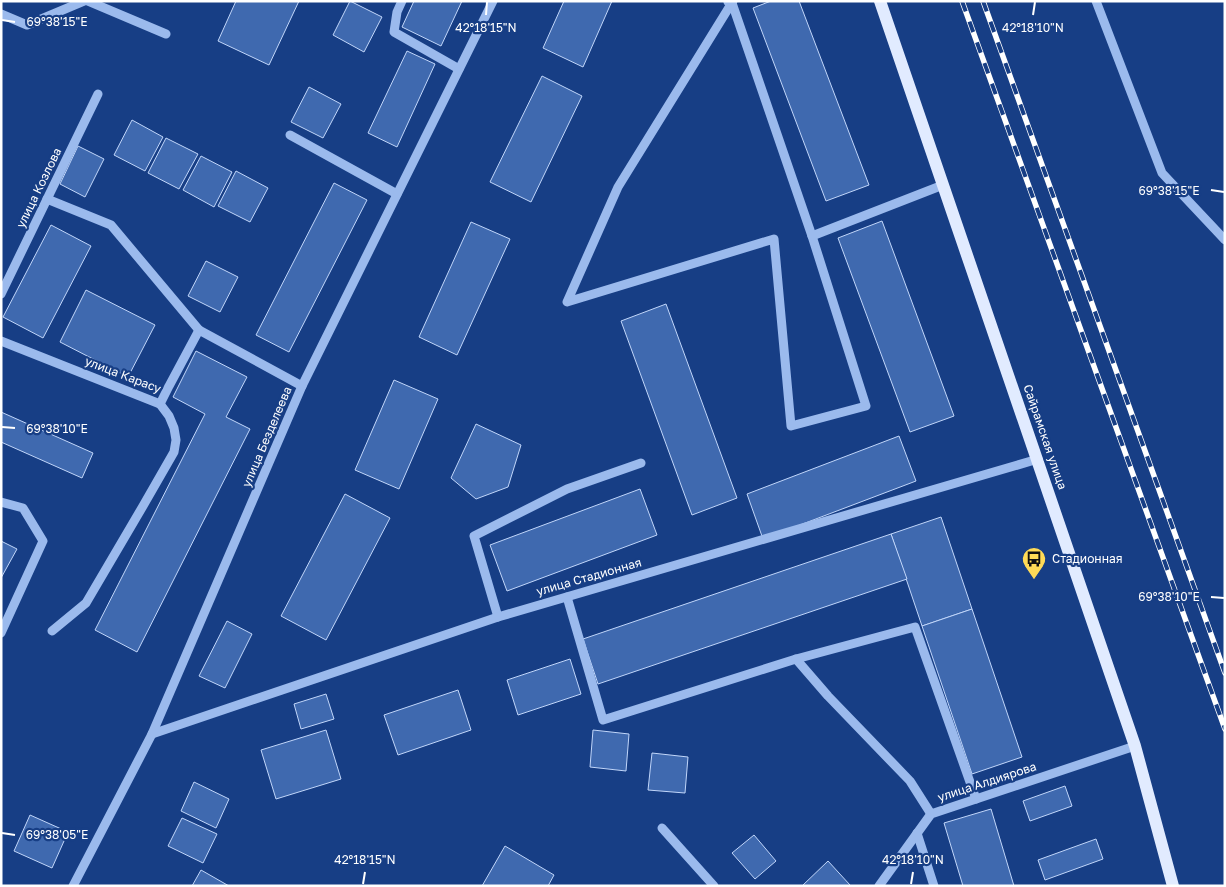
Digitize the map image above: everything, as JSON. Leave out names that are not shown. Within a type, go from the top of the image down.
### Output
[{"type":"main road","name":"Сайрамская улица","points":[[880,1],[1135,746],[1173,886]]},
{"type":"street","points":[[1,14],[26,25],[86,1],[166,34]]},
{"type":"street","points":[[402,1],[397,12],[394,32],[459,69]]},
{"type":"street","name":"улица Безделеева","points":[[73,886],[152,734],[302,386],[493,1]]},
{"type":"street","points":[[1096,1],[1162,173],[1225,240]]},
{"type":"street","points":[[731,2],[812,236],[866,406],[791,426],[774,239],[567,302],[618,187],[731,2]]},
{"type":"street","name":"улица Козлова","points":[[1,294],[98,94]]},
{"type":"street","points":[[290,135],[397,194]]},
{"type":"street","points":[[812,236],[943,185]]},
{"type":"street","points":[[47,200],[111,225],[199,330],[302,386]]},
{"type":"street","name":"улица Карасу","points":[[1,340],[160,404],[199,330]]},
{"type":"street","points":[[52,631],[86,603],[174,452],[176,440],[174,428],[169,416],[160,404]]},
{"type":"street","name":"улица Стадионная","points":[[152,734],[498,617],[1038,459]]},
{"type":"street","points":[[498,617],[474,536],[567,489],[640,463]]},
{"type":"street","points":[[1,502],[22,508],[43,541],[1,633]]},
{"type":"street","points":[[566,597],[602,720],[796,659],[916,627],[976,799]]},
{"type":"street","points":[[796,659],[828,696],[910,781],[930,814]]},
{"type":"street","name":"улица Алдиярова","points":[[879,886],[930,814],[1135,746]]},
{"type":"street","points":[[662,828],[714,886]]},
{"type":"street","points":[[917,833],[934,886]]},
{"type":"building","points":[[236,1],[299,1],[269,65],[218,41]]},
{"type":"building","points":[[350,1],[382,17],[364,52],[333,35]]},
{"type":"building","points":[[414,1],[462,1],[441,46],[402,27]]},
{"type":"building","points":[[564,1],[612,1],[583,67],[543,48]]},
{"type":"building","points":[[771,1],[799,1],[869,185],[826,201],[753,8]]},
{"type":"building","points":[[407,51],[435,64],[397,147],[368,133]]},
{"type":"building","points":[[542,76],[582,96],[531,202],[490,182]]},
{"type":"building","points":[[309,87],[341,104],[323,138],[291,122]]},
{"type":"building","points":[[132,120],[163,137],[145,171],[114,155]]},
{"type":"building","points":[[166,138],[198,154],[179,189],[148,173]]},
{"type":"building","points":[[78,146],[104,159],[85,197],[60,184]]},
{"type":"building","points":[[201,156],[232,172],[214,207],[183,190]]},
{"type":"building","points":[[236,171],[268,188],[250,222],[218,206]]},
{"type":"building","points":[[334,183],[367,200],[289,352],[256,335]]},
{"type":"building","points":[[882,221],[954,416],[910,432],[838,238]]},
{"type":"building","points":[[471,222],[510,239],[457,355],[419,337]]},
{"type":"building","points":[[51,225],[91,246],[43,338],[3,317]]},
{"type":"building","points":[[206,261],[238,277],[220,312],[188,296]]},
{"type":"building","points":[[86,290],[155,325],[128,377],[60,342]]},
{"type":"building","points":[[666,304],[737,498],[692,515],[621,321]]},
{"type":"building","points":[[196,351],[247,377],[226,417],[250,429],[137,652],[95,630],[205,414],[173,397]]},
{"type":"building","points":[[394,380],[438,399],[399,489],[355,470]]},
{"type":"building","points":[[1,412],[93,453],[82,478],[1,442]]},
{"type":"building","points":[[476,424],[521,445],[508,487],[476,499],[451,478]]},
{"type":"building","points":[[899,436],[916,481],[763,539],[747,494]]},
{"type":"building","points":[[640,489],[657,535],[507,591],[490,545]]},
{"type":"building","points":[[345,494],[390,518],[326,640],[281,616]]},
{"type":"building","points":[[941,517],[972,609],[922,626],[891,534]]},
{"type":"building","points":[[891,534],[907,579],[598,684],[583,639]]},
{"type":"building","points":[[1,541],[17,549],[1,578]]},
{"type":"building","points":[[972,609],[1022,757],[972,774],[922,626]]},
{"type":"building","points":[[227,621],[252,634],[225,688],[199,676]]},
{"type":"building","points":[[570,659],[581,694],[518,715],[507,680]]},
{"type":"building","points":[[458,690],[471,730],[398,755],[384,715]]},
{"type":"building","points":[[326,694],[334,719],[301,729],[294,704]]},
{"type":"building","points":[[326,730],[341,779],[276,799],[261,750]]},
{"type":"building","points":[[593,730],[629,734],[626,771],[590,767]]},
{"type":"building","points":[[652,753],[688,757],[685,793],[648,790]]},
{"type":"building","points":[[194,782],[229,799],[216,828],[181,811]]},
{"type":"building","points":[[1065,786],[1072,806],[1030,821],[1023,801]]},
{"type":"building","points":[[991,809],[1014,886],[963,886],[944,823]]},
{"type":"building","points":[[30,815],[68,832],[52,868],[14,851]]},
{"type":"building","points":[[182,818],[217,834],[203,863],[168,846]]},
{"type":"building","points":[[754,835],[776,861],[755,879],[732,853]]},
{"type":"building","points":[[1096,839],[1103,859],[1045,880],[1038,860]]},
{"type":"building","points":[[505,846],[554,875],[548,886],[482,886]]},
{"type":"building","points":[[828,861],[849,886],[802,886]]},
{"type":"building","points":[[201,870],[229,886],[192,886]]},
{"type":"railway","points":[[962,1],[1225,729]]},
{"type":"railway","points":[[983,1],[1225,673]]},
{"type":"place","name":"Стадионная","points":[[1034,580]]}]
